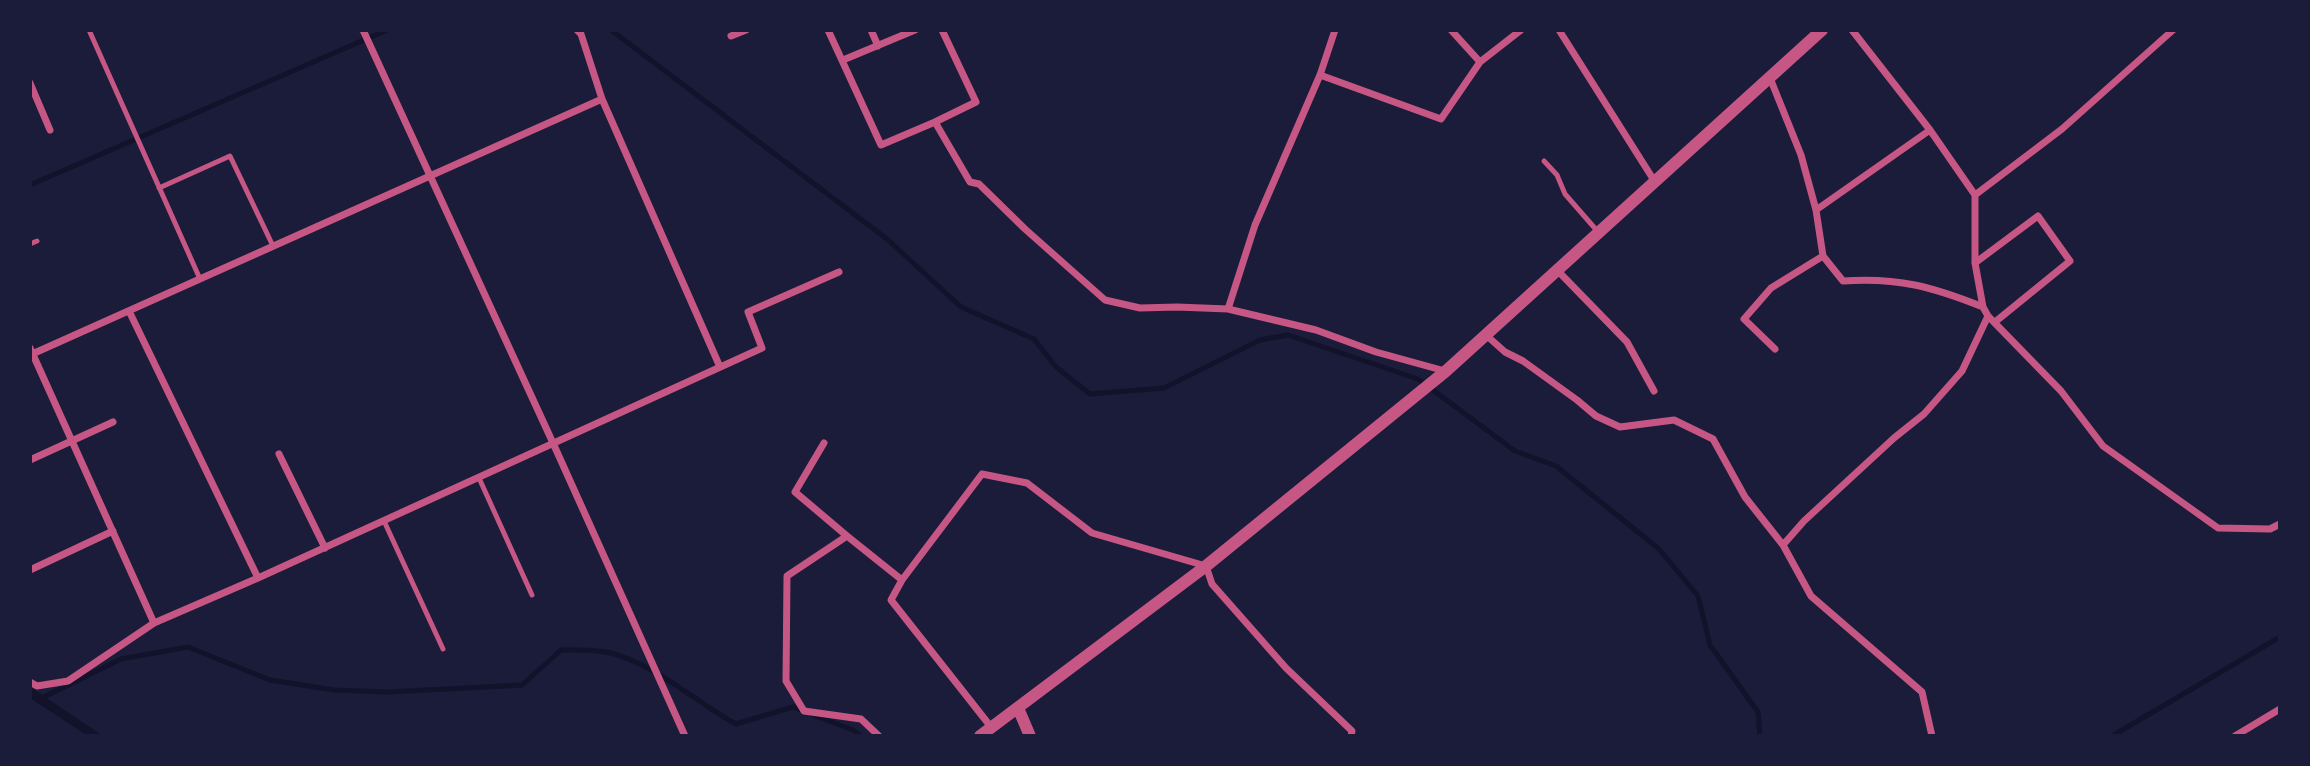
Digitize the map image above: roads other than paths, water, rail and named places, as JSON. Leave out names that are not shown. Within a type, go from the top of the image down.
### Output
[{"type":"street","points":[[363,30],[554,443],[685,736]]},
{"type":"street","points":[[577,30],[581,34],[602,99],[720,367]]},
{"type":"street","points":[[731,36],[746,30]]},
{"type":"street","points":[[828,30],[881,145],[976,102],[942,30]]},
{"type":"street","points":[[871,30],[878,46]]},
{"type":"street","points":[[843,60],[915,30]]},
{"type":"street","points":[[1228,309],[1255,225],[1320,75],[1335,30]]},
{"type":"street","points":[[1451,30],[1480,62]]},
{"type":"street","points":[[1320,75],[1441,119],[1480,62],[1521,30]]},
{"type":"street","points":[[1559,30],[1655,182]]},
{"type":"street","points":[[980,736],[1206,566],[1446,371],[1822,30]]},
{"type":"street","points":[[1852,30],[1930,130],[1975,195],[1975,263],[1983,307],[1995,323],[2061,391],[2103,446],[2218,528],[2270,529],[2280,524]]},
{"type":"street","points":[[1975,195],[2062,129],[2173,30]]},
{"type":"street","points":[[1770,78],[1801,155],[1816,210],[1823,256],[1843,281],[1879,279],[1917,285],[1983,307]]},
{"type":"street","points":[[30,83],[50,130]]},
{"type":"street","points":[[154,623],[31,352],[129,311],[602,99]]},
{"type":"street","points":[[935,121],[970,182],[979,184],[1105,300],[1140,308],[1228,309],[1316,330],[1376,352],[1446,371]]},
{"type":"street","points":[[1816,210],[1930,130]]},
{"type":"street","points":[[1975,263],[2038,216],[2070,261],[1995,323]]},
{"type":"street","points":[[1775,349],[1744,319],[1771,288],[1823,256]]},
{"type":"street","points":[[1557,270],[1627,342],[1654,391]]},
{"type":"street","points":[[30,681],[37,686],[68,681],[154,623],[325,548],[762,348],[748,312],[839,272]]},
{"type":"street","points":[[129,311],[258,578]]},
{"type":"street","points":[[1783,545],[1804,521],[1931,405],[1962,371],[1989,316]]},
{"type":"street","points":[[1486,335],[1505,352],[1523,361],[1596,416],[1620,428],[1674,420],[1713,439],[1745,497],[1783,545],[1811,596],[1922,692],[1932,736]]},
{"type":"street","points":[[30,460],[113,422]]},
{"type":"street","points":[[824,443],[795,492],[902,580]]},
{"type":"street","points":[[279,454],[325,548]]},
{"type":"street","points":[[991,727],[891,600],[902,580],[982,474],[1027,483],[1092,533],[1206,566]]},
{"type":"street","points":[[30,570],[113,531]]},
{"type":"street","points":[[848,536],[787,576],[786,681],[804,711],[861,719],[879,736]]},
{"type":"street","points":[[1206,566],[1212,584],[1286,668],[1352,731],[1352,736]]},
{"type":"street","points":[[1018,708],[1030,736]]},
{"type":"street","points":[[2235,736],[2280,709]]},
{"type":"lane","points":[[89,30],[200,279]]},
{"type":"lane","points":[[159,188],[230,156],[273,246]]},
{"type":"lane","points":[[1544,161],[1556,175],[1565,194],[1599,233]]},
{"type":"lane","points":[[30,244],[37,241]]},
{"type":"lane","points":[[479,478],[532,595]]},
{"type":"lane","points":[[384,521],[443,649]]},
{"type":"waterway","points":[[30,185],[387,30]]},
{"type":"waterway","points":[[611,30],[887,239],[961,307],[1034,339],[1056,367],[1090,394],[1164,388],[1260,340],[1288,335],[1418,379],[1515,451],[1556,466],[1659,549],[1698,596],[1710,645],[1758,712],[1760,736]]},
{"type":"waterway","points":[[2112,736],[2280,637]]},
{"type":"waterway","points":[[42,698],[121,659],[188,647],[270,680],[334,690],[389,692],[522,685],[561,650],[586,650],[611,653],[642,665],[736,724],[793,707],[804,711]]},
{"type":"waterway","points":[[813,715],[853,730],[861,736]]}]
